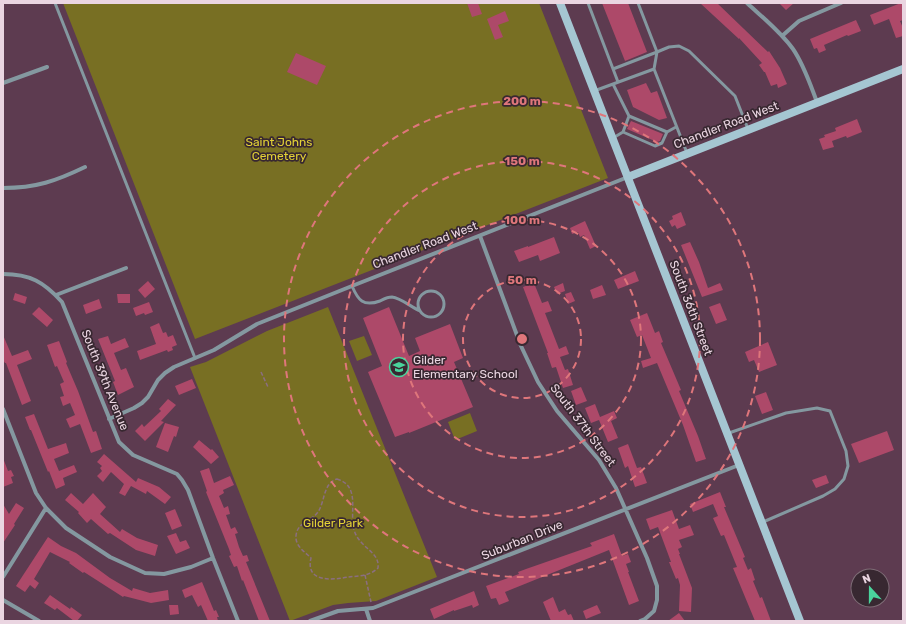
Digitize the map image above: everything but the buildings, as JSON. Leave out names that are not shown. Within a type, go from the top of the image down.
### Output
[{"type":"main road","name":"South 36th Street","points":[[560,3],[800,621]]},
{"type":"main road","name":"Chandler Road West","points":[[628,177],[903,69]]},
{"type":"street","points":[[747,3],[793,48],[801,62],[817,102]]},
{"type":"street","points":[[782,36],[799,21],[841,3]]},
{"type":"street","points":[[3,83],[47,67]]},
{"type":"street","points":[[3,188],[36,186],[60,179],[85,167]]},
{"type":"street","name":"Chandler Road West","points":[[109,419],[142,403],[165,373],[174,366],[214,350],[257,324],[628,177]]},
{"type":"street","name":"South 37th Street","points":[[480,236],[521,346],[538,382],[557,411],[599,460],[616,488],[647,558],[657,586],[657,600],[654,611],[645,619],[640,621]]},
{"type":"street","points":[[3,274],[27,276],[46,286],[56,295],[126,268]]},
{"type":"street","name":"South 39th Avenue","points":[[56,295],[62,302],[67,313],[119,442],[133,455],[177,474],[188,490],[238,621]]},
{"type":"street","points":[[3,409],[36,493],[46,508],[66,528],[110,557],[145,573],[164,574],[190,567],[213,558]]},
{"type":"street","name":"Suburban Drive","points":[[310,621],[338,611],[366,610],[374,608],[739,465]]},
{"type":"street","points":[[3,577],[46,508]]},
{"type":"street","points":[[3,600],[39,621]]},
{"type":"street","points":[[366,610],[370,621]]},
{"type":"lane","points":[[55,3],[195,358]]},
{"type":"lane","points":[[588,3],[618,82]]},
{"type":"lane","points":[[638,3],[657,52],[654,68],[687,153]]},
{"type":"lane","points":[[613,69],[669,47],[680,46],[689,51],[735,96],[748,130]]},
{"type":"lane","points":[[594,91],[654,68]]},
{"type":"lane","points":[[613,84],[629,116],[639,123],[656,130],[667,132]]},
{"type":"lane","points":[[613,138],[623,132],[629,116]]},
{"type":"lane","points":[[623,132],[655,146],[662,143],[667,132],[676,127]]},
{"type":"lane","points":[[633,136],[635,132]]},
{"type":"lane","points":[[641,140],[643,136]]},
{"type":"lane","points":[[650,144],[651,140]]},
{"type":"lane","points":[[352,286],[359,299],[365,303],[373,303],[388,297],[393,297],[431,318],[440,315],[444,307],[443,298],[437,292],[433,291],[425,293],[422,295],[418,303],[420,311]]},
{"type":"lane","points":[[727,434],[786,413],[817,408],[830,411],[846,451],[848,466],[844,479],[835,489],[823,496],[762,523]]},
{"type":"path","points":[[261,372],[268,387]]},
{"type":"path","points":[[337,479],[345,482],[350,489],[353,499],[353,522],[355,532],[361,543],[375,554],[378,559],[378,568],[365,575],[334,579],[318,577],[312,571],[311,558],[297,544],[296,536],[299,528],[307,520],[314,517],[319,511],[326,488],[333,480],[337,479]]},
{"type":"path","points":[[365,575],[374,608]]},
{"type":"green space","name":"Saint Johns Cemetery","points":[[63,3],[539,3],[608,178],[195,339]]},
{"type":"green space","name":"Gilder Park","points":[[328,307],[437,577],[376,601],[333,605],[290,621],[190,367],[206,362],[267,331]]},
{"type":"green space","points":[[364,336],[372,355],[357,361],[349,341]]},
{"type":"green space","points":[[470,413],[477,431],[455,440],[448,422]]},
{"type":"place","name":"Gilder Elementary School","points":[[399,367]]}]
